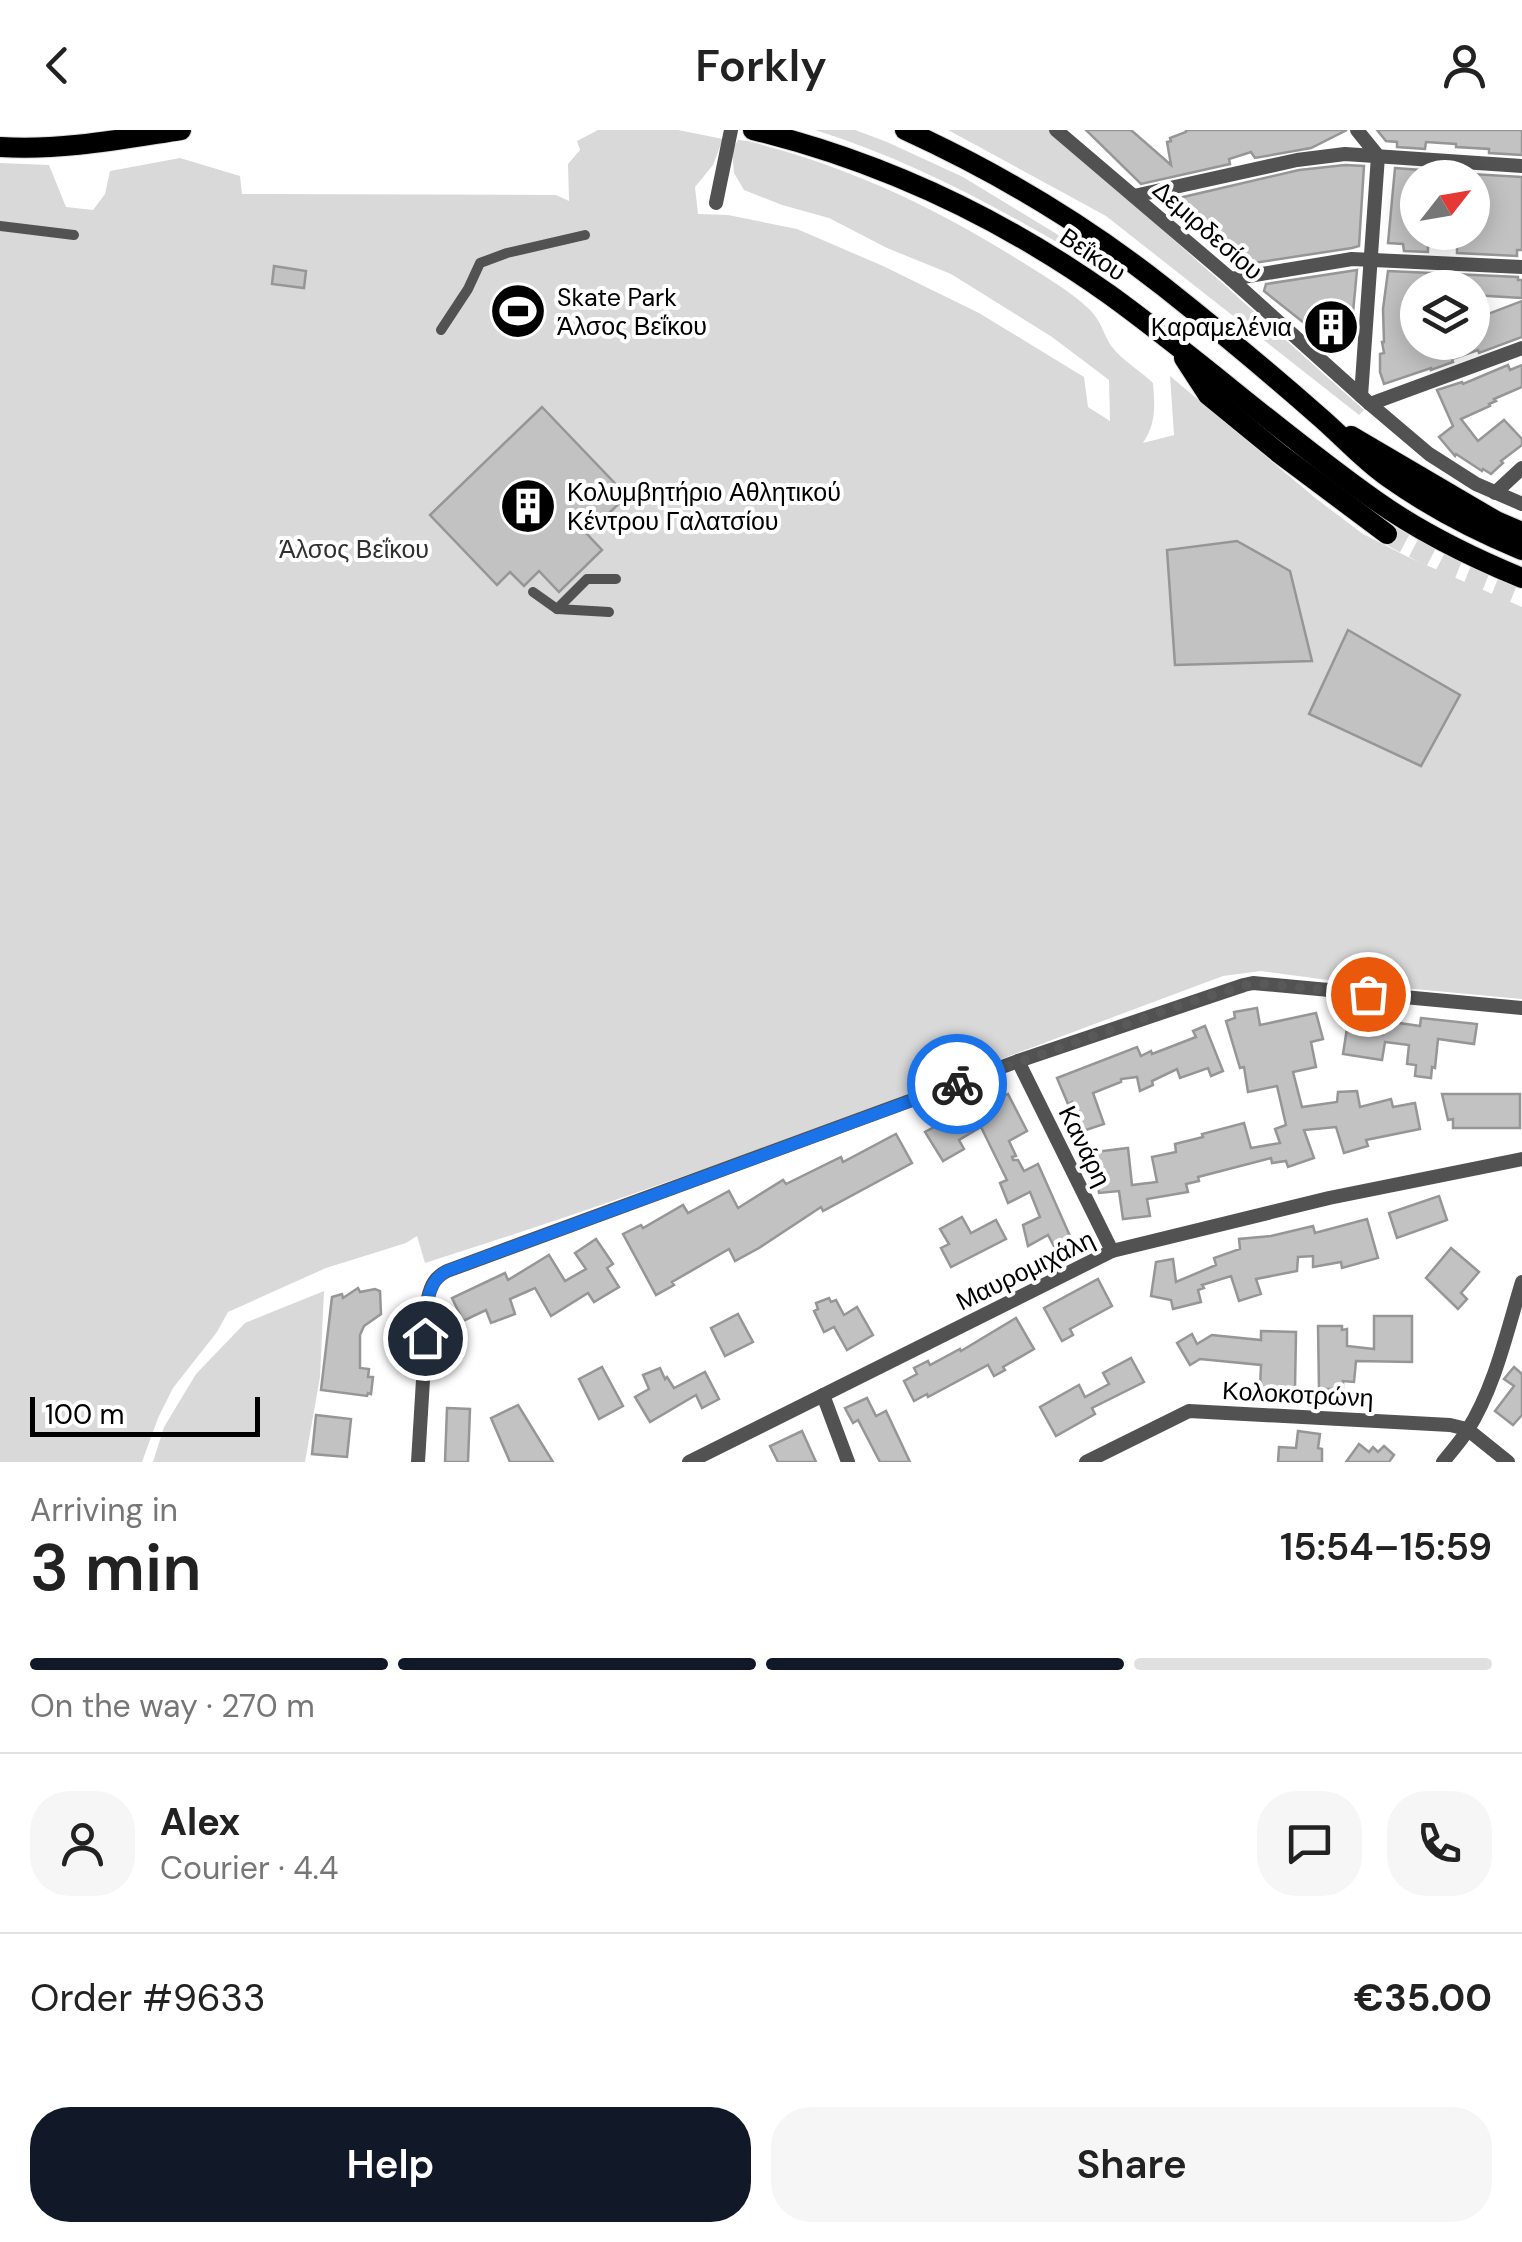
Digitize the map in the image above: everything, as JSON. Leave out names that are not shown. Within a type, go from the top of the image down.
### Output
[{"type":"main road","points":[[0,147],[94,143],[181,130]]},
{"type":"main road","name":"Βεΐκου","points":[[753,130],[856,160],[993,220],[1109,295],[1376,501],[1474,558],[1522,578]]},
{"type":"main road","name":"Βεΐκου","points":[[905,130],[1010,182],[1113,248],[1324,419],[1364,460],[1470,526],[1522,550]]},
{"type":"main road","points":[[1174,344],[1208,395],[1387,534]]},
{"type":"main road","points":[[1324,419],[1496,521],[1522,532]]},
{"type":"street","points":[[716,203],[731,130]]},
{"type":"street","name":"Δεμιρδεσίου","points":[[1056,130],[1448,468],[1522,504]]},
{"type":"street","points":[[1357,130],[1378,156],[1365,400],[1522,348]]},
{"type":"street","points":[[1134,196],[1297,160],[1345,154],[1522,166]]},
{"type":"street","points":[[0,226],[74,234]]},
{"type":"street","points":[[441,330],[480,264],[506,253],[585,235]]},
{"type":"street","points":[[1231,279],[1352,260],[1522,267]]},
{"type":"street","points":[[1495,493],[1522,468]]},
{"type":"street","points":[[557,609],[587,579],[616,579]]},
{"type":"street","points":[[532,592],[557,609],[609,612]]},
{"type":"street","points":[[418,1462],[428,1298],[438,1276],[447,1271],[1018,1061],[1253,983],[1522,1008]]},
{"type":"street","name":"Κανάρη","points":[[1018,1061],[1112,1251]]},
{"type":"street","name":"Μαυρομιχάλη","points":[[688,1462],[1112,1251],[1329,1198],[1522,1160]]},
{"type":"street","points":[[1442,1462],[1468,1430],[1482,1402],[1522,1282]]},
{"type":"street","points":[[822,1396],[848,1462]]},
{"type":"street","name":"Κολοκοτρώνη","points":[[1086,1462],[1190,1411],[1450,1424],[1468,1430],[1508,1462]]},
{"type":"green space","name":"Άλσος Βεΐκου","points":[[598,130],[678,130],[723,139],[713,165],[695,187],[698,214],[728,215],[797,229],[979,313],[1084,377],[1088,407],[1110,421],[1109,380],[1052,337],[951,274],[887,248],[829,218],[744,190],[734,173],[732,150],[738,140],[784,151],[886,188],[951,220],[1053,282],[1094,314],[1117,352],[1153,383],[1154,414],[1143,443],[1174,435],[1170,376],[1363,534],[1522,607],[1522,999],[1261,971],[1223,976],[626,1196],[425,1263],[417,1236],[326,1268],[228,1312],[173,1388],[142,1462],[0,1462],[0,163],[49,165],[66,207],[93,210],[105,194],[110,171],[180,158],[240,176],[242,194],[556,195],[569,201],[568,164],[580,150],[577,141]]},
{"type":"green space","points":[[815,130],[855,130],[963,177],[1055,233],[1120,279],[934,177]]},
{"type":"green space","points":[[948,130],[1051,130],[1364,410],[1359,415],[1106,216]]},
{"type":"green space","points":[[324,1291],[320,1377],[305,1462],[153,1462],[164,1427],[196,1374],[245,1323]]},
{"type":"building","points":[[1086,130],[1131,130],[1171,165],[1167,142],[1186,130],[1347,130],[1311,148],[1255,158],[1251,152],[1229,159],[1230,164],[1141,184]]},
{"type":"building","points":[[1377,130],[1522,130],[1522,155],[1426,142],[1425,149],[1397,147],[1397,142],[1386,141]]},
{"type":"building","points":[[1364,166],[1359,246],[1352,248],[1240,265],[1198,229],[1201,226],[1185,214],[1179,198],[1299,170]]},
{"type":"building","points":[[1395,168],[1400,168],[1400,244],[1388,243]]},
{"type":"building","points":[[1490,175],[1522,177],[1522,250],[1517,250],[1517,256],[1457,253],[1490,250]]},
{"type":"building","points":[[274,266],[306,271],[304,288],[272,284]]},
{"type":"building","points":[[1357,270],[1351,334],[1328,333],[1328,342],[1264,291],[1266,284]]},
{"type":"building","points":[[1388,271],[1400,272],[1400,360],[1453,362],[1384,384],[1380,372],[1380,354],[1384,353],[1383,309]]},
{"type":"building","points":[[1490,276],[1518,277],[1522,280],[1522,298],[1490,296]]},
{"type":"building","points":[[1522,301],[1522,337],[1490,349],[1490,313]]},
{"type":"building","points":[[1508,365],[1510,370],[1522,365],[1522,387],[1461,419],[1478,441],[1504,420],[1522,439],[1522,445],[1491,474],[1455,456],[1439,437],[1453,426],[1437,390]]},
{"type":"building","name":"Κολυμβητήριο Αθλητικού Κέντρου Γαλατσίου","points":[[542,407],[627,496],[587,534],[602,550],[559,592],[539,571],[524,586],[510,572],[497,585],[430,515]]},
{"type":"building","points":[[1237,541],[1290,571],[1312,661],[1175,665],[1167,550]]},
{"type":"building","points":[[1348,630],[1460,695],[1421,766],[1309,714]]},
{"type":"building","points":[[1257,1008],[1260,1025],[1316,1013],[1323,1039],[1311,1042],[1316,1067],[1293,1072],[1302,1107],[1337,1102],[1338,1092],[1357,1091],[1360,1107],[1391,1099],[1393,1107],[1415,1103],[1420,1129],[1366,1140],[1368,1146],[1344,1153],[1336,1127],[1304,1130],[1314,1158],[1288,1167],[1286,1161],[1272,1163],[1271,1158],[1198,1177],[1199,1181],[1186,1184],[1188,1192],[1147,1199],[1150,1216],[1123,1219],[1119,1191],[1099,1193],[1094,1152],[1128,1148],[1132,1185],[1157,1182],[1152,1157],[1176,1152],[1175,1144],[1203,1137],[1202,1134],[1244,1123],[1251,1148],[1280,1143],[1275,1129],[1286,1125],[1277,1086],[1248,1092],[1244,1067],[1240,1068],[1226,1021],[1235,1018],[1234,1012]]},
{"type":"building","points":[[1421,1018],[1477,1024],[1474,1044],[1438,1039],[1431,1078],[1415,1076],[1416,1065],[1407,1064],[1409,1045],[1385,1042],[1382,1060],[1343,1054],[1347,1028],[1383,1034],[1385,1021],[1420,1026]]},
{"type":"building","points":[[1205,1026],[1223,1071],[1211,1076],[1208,1068],[1180,1078],[1177,1069],[1140,1091],[1137,1077],[1121,1079],[1093,1093],[1104,1124],[1083,1131],[1057,1078],[1137,1047],[1141,1056],[1151,1051],[1152,1054],[1196,1037],[1193,1031]]},
{"type":"building","points":[[1008,1094],[1027,1131],[1009,1141],[1016,1156],[1013,1160],[1018,1160],[1024,1171],[1038,1164],[1074,1245],[1057,1252],[1048,1235],[1028,1246],[1023,1225],[1040,1217],[1030,1192],[1008,1203],[1000,1183],[1007,1180],[981,1127],[959,1140],[964,1149],[943,1161],[925,1132]]},
{"type":"building","points":[[1442,1094],[1520,1094],[1520,1128],[1453,1128]]},
{"type":"building","points":[[896,1134],[912,1163],[823,1211],[821,1207],[735,1261],[729,1249],[656,1295],[623,1234],[641,1225],[643,1228],[683,1205],[688,1213],[729,1191],[738,1208],[783,1180],[786,1184],[841,1157],[843,1162]]},
{"type":"building","points":[[1439,1196],[1447,1220],[1397,1238],[1389,1213]]},
{"type":"building","points":[[962,1217],[971,1233],[996,1220],[1006,1239],[951,1267],[941,1248],[949,1244],[940,1229]]},
{"type":"building","points":[[1367,1219],[1378,1258],[1342,1268],[1341,1262],[1313,1267],[1313,1256],[1298,1257],[1297,1271],[1256,1279],[1261,1294],[1239,1301],[1231,1276],[1202,1285],[1204,1288],[1198,1290],[1201,1302],[1173,1309],[1171,1300],[1151,1296],[1156,1262],[1173,1259],[1176,1282],[1216,1265],[1214,1258],[1240,1249],[1239,1239],[1313,1226],[1315,1233]]},
{"type":"building","points":[[596,1239],[613,1264],[607,1268],[619,1287],[594,1302],[588,1293],[551,1316],[535,1288],[510,1299],[515,1314],[491,1323],[486,1310],[463,1321],[452,1298],[505,1273],[508,1280],[549,1255],[565,1281],[586,1269],[575,1253]]},
{"type":"building","points":[[1451,1248],[1479,1272],[1461,1293],[1467,1299],[1458,1309],[1426,1278]]},
{"type":"building","points":[[1098,1279],[1112,1306],[1070,1329],[1073,1335],[1062,1341],[1044,1308]]},
{"type":"building","points":[[358,1288],[360,1292],[380,1291],[381,1314],[364,1326],[360,1335],[360,1368],[369,1369],[368,1377],[373,1377],[371,1394],[321,1390],[332,1297],[342,1294],[343,1298]]},
{"type":"building","points":[[829,1298],[831,1302],[836,1300],[844,1315],[857,1307],[873,1335],[847,1350],[834,1327],[824,1332],[814,1311],[818,1309],[816,1303]]},
{"type":"building","points":[[738,1314],[753,1342],[725,1356],[711,1328]]},
{"type":"building","points":[[1374,1316],[1412,1316],[1412,1362],[1356,1361],[1354,1382],[1343,1381],[1343,1389],[1319,1389],[1318,1326],[1342,1326],[1342,1330],[1347,1329],[1347,1346],[1374,1349]]},
{"type":"building","points":[[1016,1318],[1034,1349],[994,1376],[988,1365],[914,1401],[904,1381],[917,1374],[914,1368],[961,1351]]},
{"type":"building","points":[[1261,1331],[1296,1332],[1295,1389],[1260,1388],[1261,1365],[1200,1359],[1190,1365],[1177,1343],[1192,1334],[1197,1344],[1212,1335],[1261,1340]]},
{"type":"building","points":[[1131,1358],[1144,1382],[1092,1408],[1095,1414],[1056,1436],[1040,1407],[1079,1385],[1085,1397],[1109,1384],[1103,1373]]},
{"type":"building","points":[[602,1367],[623,1406],[599,1419],[579,1379]]},
{"type":"building","points":[[1514,1367],[1522,1374],[1522,1415],[1513,1425],[1495,1411],[1514,1386],[1504,1379]]},
{"type":"building","points":[[660,1368],[674,1388],[705,1372],[719,1399],[702,1408],[696,1395],[650,1422],[635,1397],[649,1389],[643,1375]]},
{"type":"building","points":[[867,1398],[876,1416],[886,1411],[910,1462],[880,1462],[858,1420],[853,1423],[845,1408]]},
{"type":"building","points":[[518,1405],[553,1462],[510,1462],[491,1418]]},
{"type":"building","points":[[447,1408],[470,1409],[468,1462],[445,1462]]},
{"type":"building","points":[[316,1415],[351,1419],[347,1457],[312,1454]]},
{"type":"building","points":[[802,1431],[816,1462],[778,1462],[770,1446]]},
{"type":"building","points":[[1298,1431],[1320,1434],[1322,1462],[1278,1462],[1279,1447],[1296,1448]]},
{"type":"building","points":[[1359,1444],[1369,1452],[1373,1447],[1378,1452],[1384,1446],[1394,1455],[1389,1462],[1346,1462]]},
{"type":"tunnel","points":[[1387,534],[1452,568],[1522,596]]},
{"type":"way so far","points":[[957,1084],[1253,983],[1368,994]]},
{"type":"place","name":"Skate Park Άλσος Βεΐκου","points":[[518,311]]},
{"type":"place","name":"Καραμελένια","points":[[1331,327]]},
{"type":"place","name":"Κολυμβητήριο Αθλητικού Κέντρου Γαλατσίου","points":[[528,506]]},
{"type":"route","points":[[425,1338],[430,1290],[438,1276],[447,1271],[957,1084]]}]
